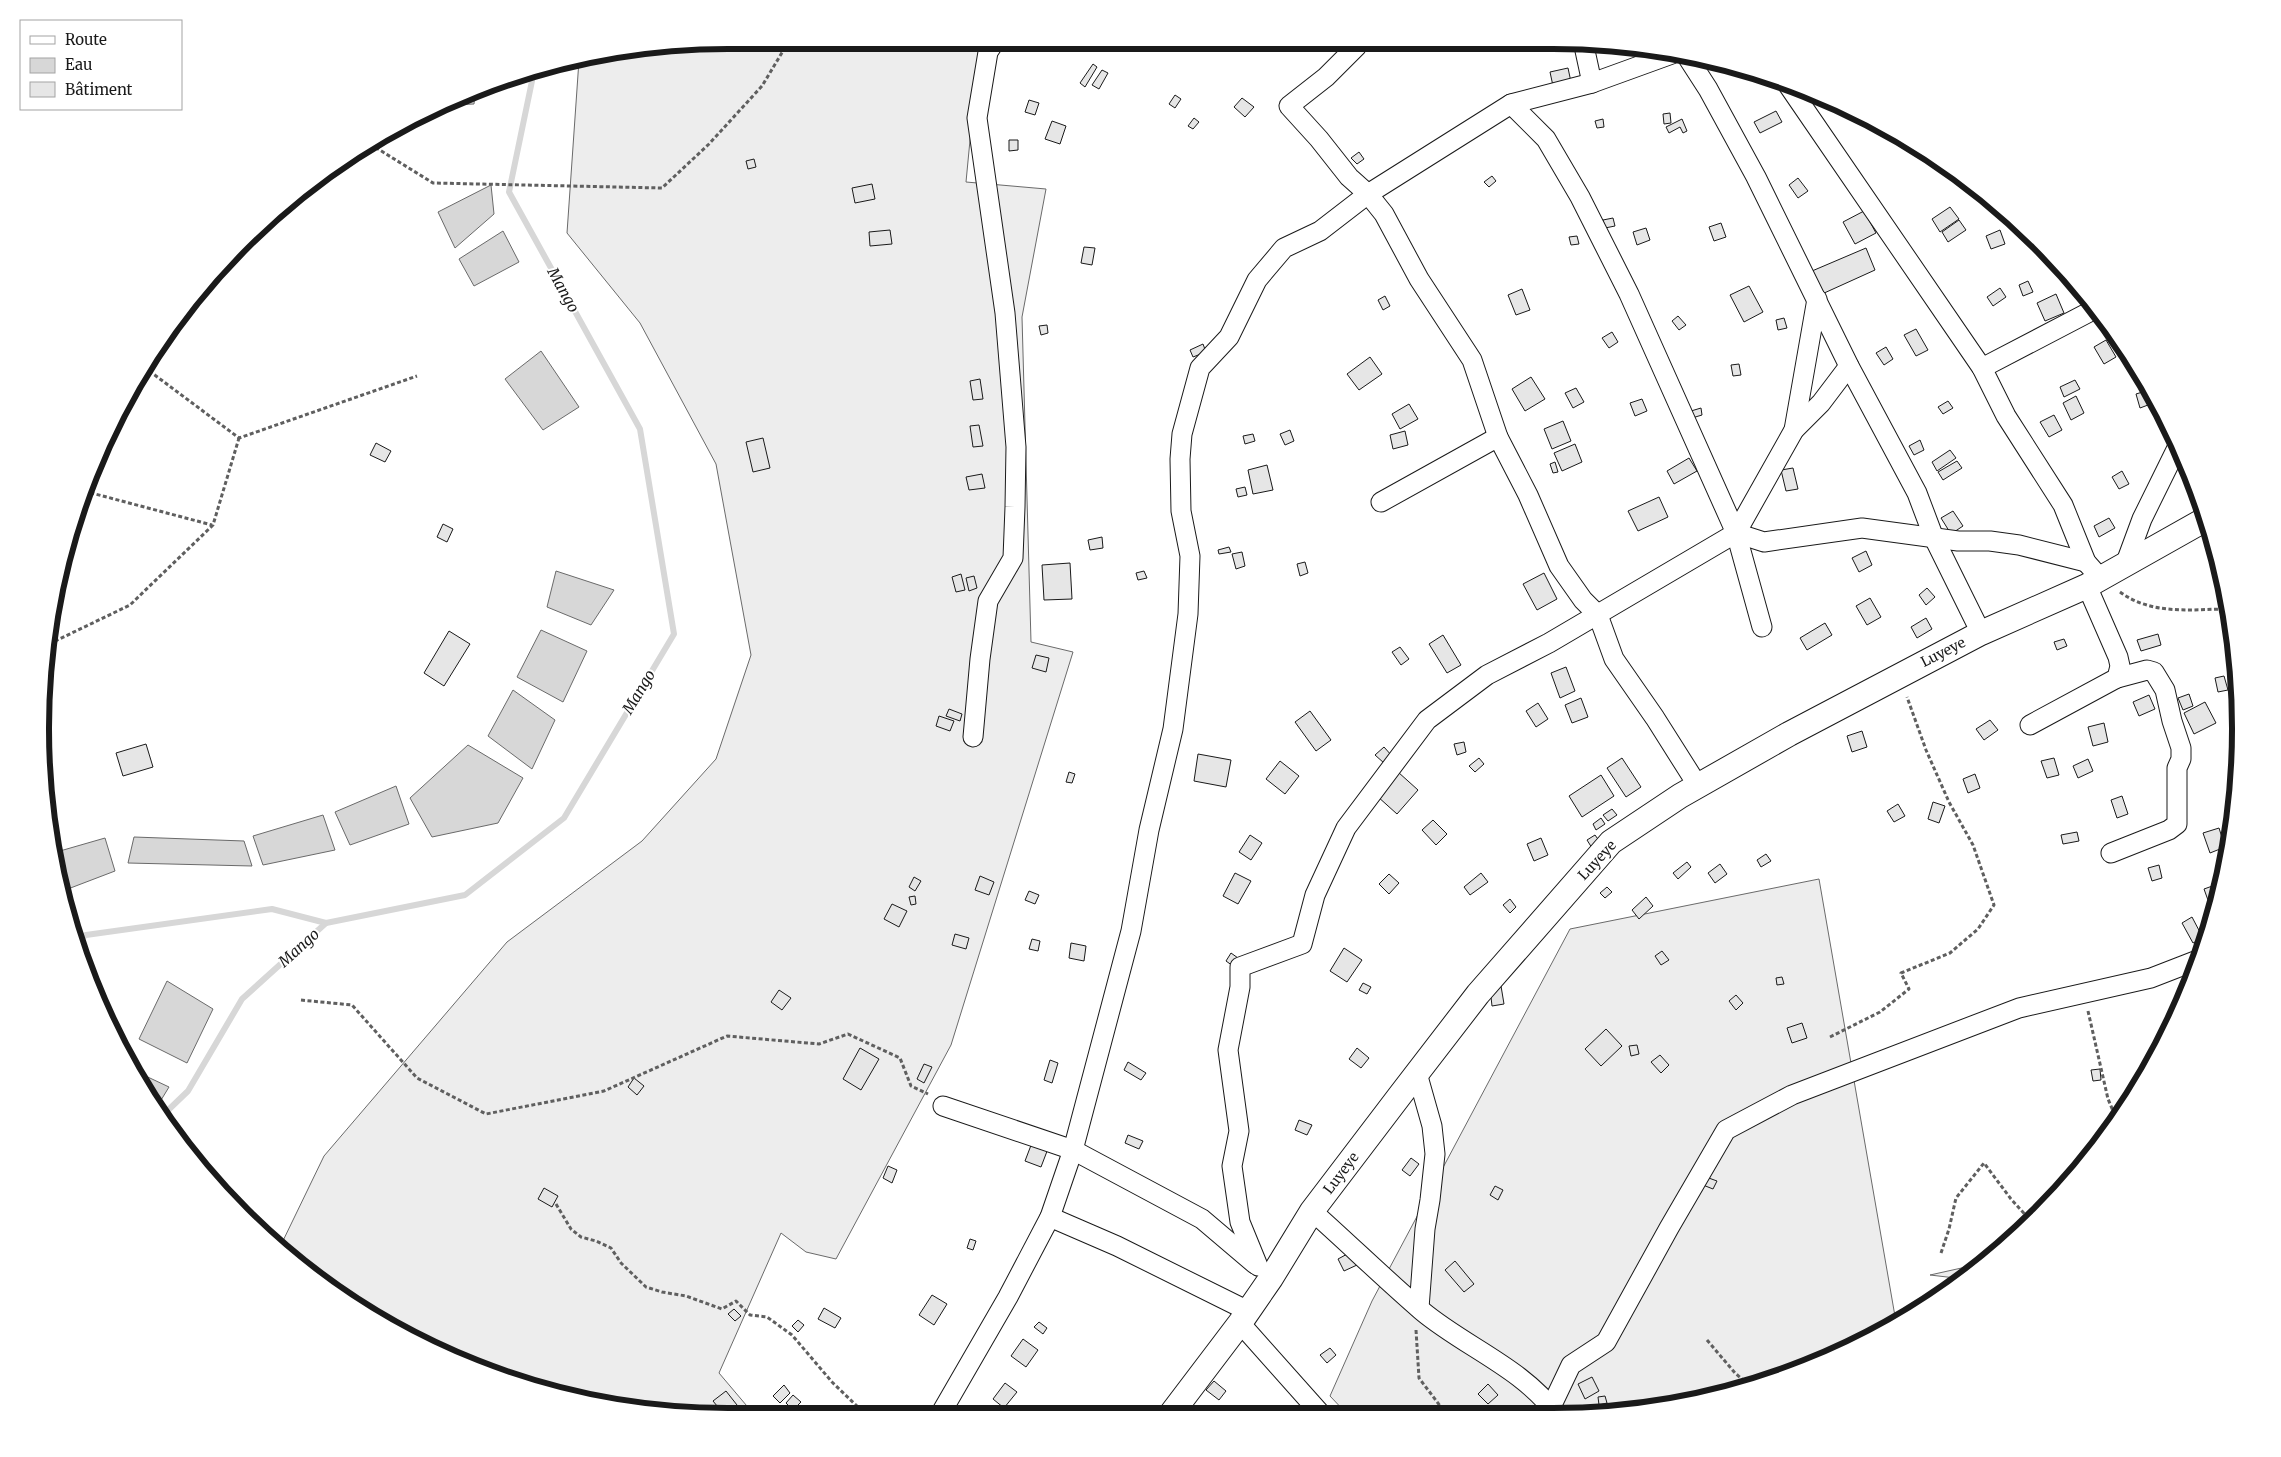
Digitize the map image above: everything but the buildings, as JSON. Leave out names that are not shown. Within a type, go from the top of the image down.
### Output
[{"type":"street","points":[[973,737],[988,601],[1013,558],[1015,508],[1016,447],[1005,313],[977,118],[990,49]]},
{"type":"street","points":[[1354,49],[1326,77],[1289,106],[1319,139],[1349,177],[1368,194],[1384,214],[1419,278],[1472,360],[1498,437],[1528,496],[1559,566],[1583,600],[1598,615],[1614,659],[1655,718],[1698,786]]},
{"type":"street","points":[[1585,50],[1592,83]]},
{"type":"street","points":[[944,1408],[1008,1297],[1050,1217],[1072,1150],[1131,931],[1149,830],[1173,729],[1188,614],[1190,556],[1181,512],[1182,434],[1200,368],[1229,337],[1257,280],[1284,248],[1320,230],[1368,194],[1511,104],[1592,83],[1661,58]]},
{"type":"street","points":[[1692,64],[1708,89],[1756,177],[1849,366],[1917,493],[1934,538],[1981,633]]},
{"type":"street","points":[[1794,93],[1982,368],[2006,416],[2063,505],[2091,576],[2118,657],[2120,666],[2117,678]]},
{"type":"street","points":[[1511,104],[1546,139],[1580,197],[1629,294],[1736,533],[1762,627]]},
{"type":"street","points":[[1794,430],[1817,299]]},
{"type":"street","points":[[1982,368],[2090,312]]},
{"type":"street","points":[[1264,1272],[1240,1222],[1232,1166],[1239,1131],[1228,1050],[1240,987],[1240,967],[1302,944],[1314,895],[1346,828],[1427,720],[1488,676],[1598,615],[1736,533],[1794,430],[1821,403],[1849,366]]},
{"type":"street","points":[[1382,502],[1498,437]]},
{"type":"street","points":[[2126,564],[2142,519],[2174,454]]},
{"type":"street","name":"Luyeye","points":[[1176,1408],[1244,1317],[1264,1272],[1417,1073],[1478,994],[1611,842],[1698,786],[1899,675],[2091,576],[2126,564],[2200,522]]},
{"type":"street","points":[[1736,533],[1764,542],[1862,528],[1934,538],[2019,545],[2091,576]]},
{"type":"street","points":[[2030,725],[2117,678],[2147,670],[2154,672],[2165,690],[2181,748],[2182,759],[2177,768],[2177,824],[2170,830],[2111,853]]},
{"type":"street","points":[[1555,1408],[1570,1366],[1606,1342],[1726,1130],[1792,1095],[2019,1008],[2151,978],[2190,963]]},
{"type":"street","points":[[1417,1073],[1432,1126],[1435,1154],[1430,1200],[1424,1229],[1420,1308]]},
{"type":"street","points":[[943,1106],[1072,1150],[1202,1219],[1264,1272]]},
{"type":"street","points":[[1312,1211],[1420,1308],[1509,1369],[1551,1408]]},
{"type":"street","points":[[1050,1217],[1125,1250],[1244,1317],[1316,1408]]},
{"type":"path","points":[[376,148],[433,184],[662,188],[709,144],[762,86],[784,49]]},
{"type":"path","points":[[150,372],[239,438]]},
{"type":"path","points":[[239,438],[417,376]]},
{"type":"path","points":[[55,641],[130,605],[213,525],[239,438]]},
{"type":"path","points":[[91,493],[213,525]]},
{"type":"path","points":[[2091,576],[2128,598],[2165,610],[2221,609]]},
{"type":"path","points":[[1830,1038],[1880,1012],[1909,989],[1901,973],[1950,953],[1978,929],[1994,905],[1973,845],[1949,802],[1926,750],[1899,675]]},
{"type":"path","points":[[2085,993],[2094,1043],[2108,1099],[2114,1112]]},
{"type":"path","points":[[300,1000],[352,1004],[417,1078],[486,1114],[604,1091],[727,1036],[819,1044],[848,1034],[900,1058],[911,1086],[930,1095],[943,1106]]},
{"type":"path","points":[[1941,1252],[1949,1229],[1956,1198],[1984,1163],[2026,1216]]},
{"type":"path","points":[[556,1204],[571,1229],[581,1237],[596,1240],[611,1248],[621,1264],[646,1287],[686,1296],[722,1309],[736,1300],[750,1314],[767,1317],[781,1326],[792,1334],[832,1382],[859,1408]]},
{"type":"path","points":[[1420,1308],[1415,1334],[1419,1378],[1437,1398],[1443,1408]]},
{"type":"path","points":[[1707,1340],[1735,1374],[1743,1380]]},
{"type":"shaded area","points":[[979,49],[966,182],[1046,189],[1022,317],[1031,642],[1073,652],[951,1045],[836,1259],[806,1252],[781,1233],[719,1373],[749,1408],[684,1407],[640,1402],[596,1395],[510,1372],[468,1357],[389,1317],[351,1294],[282,1242],[324,1156],[507,942],[642,841],[716,759],[751,655],[716,464],[640,323],[567,233],[579,66],[640,55],[684,50]]},
{"type":"shaded area","points":[[1819,879],[1895,1315],[1813,1357],[1728,1385],[1685,1395],[1597,1407],[1341,1408],[1330,1396],[1372,1301],[1570,929]]},
{"type":"shaded area","points":[[1968,1267],[1953,1278],[1930,1275]]},
{"type":"water","points":[[475,98],[474,104],[458,105]]},
{"type":"water","points":[[491,185],[494,214],[455,248],[438,212]]},
{"type":"water","points":[[503,231],[519,262],[474,286],[459,259]]},
{"type":"water","points":[[541,351],[579,407],[543,430],[505,379]]},
{"type":"water","points":[[556,571],[614,590],[591,625],[547,607]]},
{"type":"water","points":[[541,630],[587,651],[563,702],[517,677]]},
{"type":"water","points":[[513,690],[555,720],[532,769],[488,736]]},
{"type":"water","points":[[468,745],[523,778],[498,823],[432,837],[410,798]]},
{"type":"water","points":[[396,786],[409,824],[350,845],[335,812]]},
{"type":"water","points":[[323,815],[335,850],[263,865],[253,836]]},
{"type":"water","points":[[134,837],[244,841],[252,866],[128,863]]},
{"type":"water","points":[[105,838],[115,871],[68,889],[60,851]]},
{"type":"water","points":[[167,981],[213,1009],[187,1063],[139,1039]]},
{"type":"water","points":[[145,1075],[169,1087],[160,1101]]},
{"type":"waterway","name":"Mango","points":[[167,1111],[188,1091],[242,999],[326,923],[465,895],[564,818],[674,634],[640,429],[509,192],[532,78]]},
{"type":"waterway","points":[[82,937],[86,935],[272,909],[326,923]]}]
